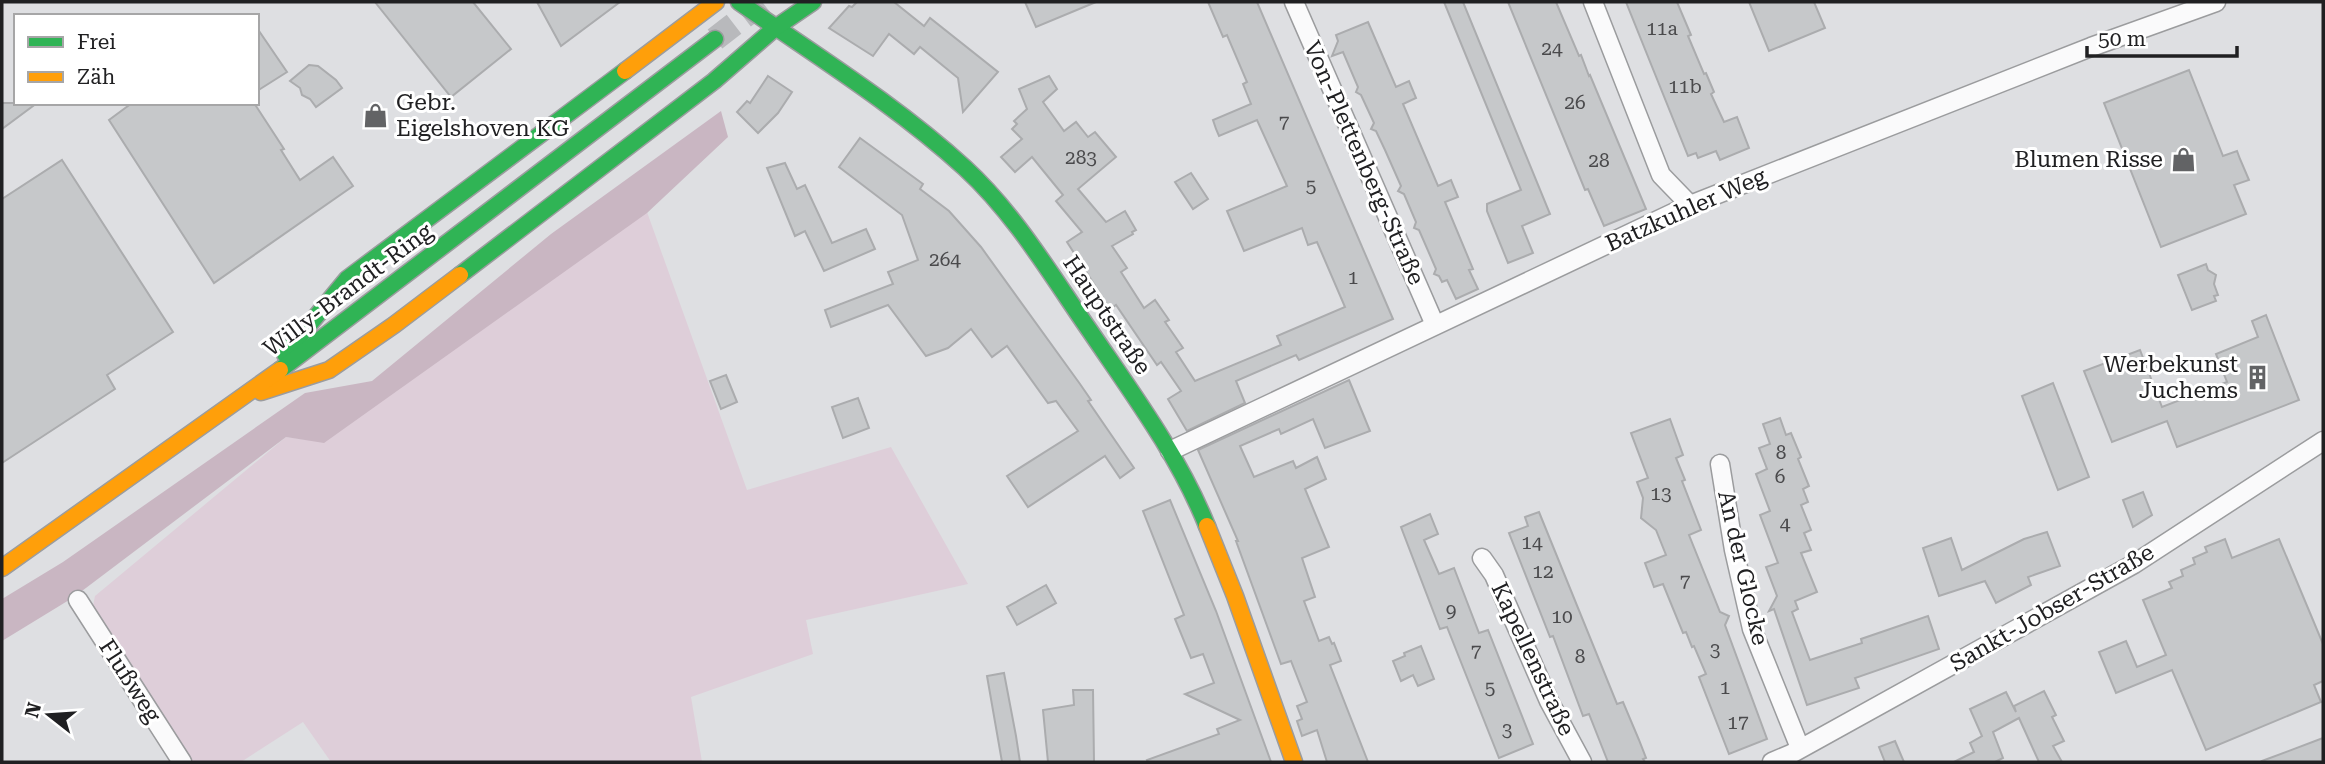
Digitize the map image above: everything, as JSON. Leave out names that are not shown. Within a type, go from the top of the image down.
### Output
[{"type":"main road","points":[[266,380],[347,279],[716,2]]},
{"type":"main road","name":"Hauptstraße","points":[[738,2],[918,127],[967,170],[1017,224],[1134,394],[1170,451],[1198,503],[1294,762]]},
{"type":"main road","points":[[244,398],[329,370],[394,325],[714,81],[775,28],[813,2]]},
{"type":"main road","name":"Willy-Brandt-Ring","points":[[2,568],[244,398],[715,39]]},
{"type":"street","name":"Von-Plettenberg-Straße","points":[[1294,2],[1435,325]]},
{"type":"street","points":[[1593,2],[1661,175],[1690,205]]},
{"type":"street","name":"Batzkuhler Weg","points":[[1170,451],[1690,205],[2091,47],[2216,2]]},
{"type":"street","name":"Sankt-Jobser-Straße","points":[[1772,762],[2134,564],[2323,441]]},
{"type":"street","name":"An der Glocke","points":[[1720,464],[1734,551],[1752,629],[1800,748]]},
{"type":"street","name":"Kapellenstraße","points":[[1482,558],[1494,575],[1549,701],[1581,762]]},
{"type":"street","name":"Flußweg","points":[[78,600],[182,762]]},
{"type":"shaded area","points":[[721,111],[728,137],[647,213],[324,443],[286,437],[74,597],[2,641],[2,599],[63,562],[305,393],[372,381],[551,234]]},
{"type":"shaded area","points":[[647,212],[747,490],[891,447],[968,584],[806,620],[813,654],[691,697],[702,762],[331,762],[303,722],[241,762],[188,762],[93,606],[95,596],[286,437],[324,442]]},
{"type":"building","points":[[375,2],[473,2],[511,49],[451,97]]},
{"type":"building","points":[[537,2],[620,2],[561,46]]},
{"type":"building","points":[[857,2],[894,2],[924,26],[930,18],[998,72],[963,112],[958,78],[920,47],[914,54],[889,34],[873,56],[829,28],[849,6],[852,7]]},
{"type":"building","points":[[1025,2],[1096,2],[1036,27]]},
{"type":"building","points":[[1208,2],[1257,2],[1393,319],[1299,360],[1296,355],[1236,381],[1245,403],[1187,431],[1168,399],[1181,391],[1161,362],[1157,365],[1116,305],[1110,309],[1067,242],[1082,232],[1056,201],[1063,195],[1032,157],[1015,172],[1001,157],[1022,139],[1012,129],[1017,124],[1014,121],[1027,109],[1019,89],[1049,76],[1057,89],[1043,102],[1064,131],[1076,122],[1088,137],[1095,132],[1116,157],[1078,189],[1106,222],[1125,211],[1136,230],[1112,246],[1127,268],[1121,272],[1144,308],[1155,300],[1169,320],[1165,322],[1183,348],[1176,352],[1195,381],[1281,345],[1277,336],[1345,307],[1317,242],[1308,245],[1302,228],[1244,251],[1227,211],[1287,186],[1257,120],[1219,136],[1213,120],[1251,104],[1243,84],[1247,82],[1227,35],[1223,37]]},
{"type":"building","points":[[1444,2],[1463,2],[1550,214],[1522,226],[1533,253],[1508,263],[1487,211],[1487,204],[1521,190]]},
{"type":"building","points":[[1508,2],[1556,2],[1646,209],[1604,226],[1588,189],[1585,190]]},
{"type":"building","points":[[1626,2],[1677,2],[1691,35],[1688,36],[1714,92],[1711,94],[1724,122],[1737,117],[1749,148],[1720,160],[1716,151],[1698,158],[1696,153],[1688,156]]},
{"type":"building","points":[[1749,2],[1814,2],[1825,28],[1769,51]]},
{"type":"building","points":[[1368,22],[1396,87],[1409,81],[1416,98],[1403,104],[1438,186],[1451,180],[1458,197],[1445,202],[1473,269],[1469,270],[1478,289],[1456,299],[1447,280],[1442,282],[1439,276],[1434,274],[1436,269],[1419,230],[1414,228],[1416,222],[1404,194],[1398,191],[1401,186],[1385,150],[1376,131],[1371,129],[1374,123],[1361,95],[1356,92],[1358,87],[1343,52],[1332,56],[1338,41],[1336,35]]},
{"type":"building","points":[[259,31],[287,72],[259,90]]},
{"type":"building","points":[[309,65],[318,66],[342,88],[316,107],[310,99],[302,95],[300,88],[290,81]]},
{"type":"building","name":"Blumen Risse","points":[[2189,70],[2223,156],[2237,151],[2249,180],[2234,185],[2246,214],[2161,247],[2104,103]]},
{"type":"building","points":[[768,76],[792,92],[778,113],[758,133],[737,112],[747,101],[750,103]]},
{"type":"building","points":[[2,103],[34,105],[2,129]]},
{"type":"building","points":[[129,105],[255,105],[284,149],[281,150],[300,180],[333,157],[353,186],[214,283],[109,120]]},
{"type":"building","points":[[860,138],[923,184],[920,189],[949,211],[981,247],[1080,384],[1091,400],[1088,401],[1134,468],[1120,478],[1105,456],[1028,507],[1007,476],[1078,431],[1056,401],[1048,403],[1007,346],[992,357],[971,329],[948,348],[926,356],[888,305],[831,327],[825,310],[893,284],[888,272],[918,260],[902,215],[839,167]]},
{"type":"building","points":[[62,160],[173,332],[107,375],[115,389],[2,463],[2,199]]},
{"type":"building","points":[[785,163],[797,189],[805,185],[832,243],[866,229],[875,249],[824,271],[805,231],[795,236],[767,168]]},
{"type":"building","points":[[1191,173],[1208,199],[1193,209],[1175,182]]},
{"type":"building","points":[[2206,264],[2208,270],[2216,275],[2214,284],[2218,295],[2214,296],[2216,301],[2192,310],[2178,275]]},
{"type":"building","points":[[2266,315],[2299,400],[2177,447],[2167,421],[2112,442],[2084,371],[2140,350],[2162,407],[2227,382],[2216,354],[2258,337],[2252,321]]},
{"type":"building","points":[[726,375],[737,402],[721,409],[710,381]]},
{"type":"building","points":[[1349,380],[1370,431],[1325,448],[1313,419],[1281,434],[1279,429],[1240,446],[1254,477],[1293,461],[1296,468],[1317,457],[1326,479],[1305,489],[1329,547],[1302,558],[1315,597],[1304,601],[1319,641],[1329,637],[1332,644],[1334,643],[1341,661],[1330,665],[1368,762],[1327,762],[1317,730],[1302,736],[1297,721],[1302,719],[1297,706],[1307,702],[1291,661],[1281,664],[1238,541],[1198,450]]},
{"type":"building","points":[[2053,383],[2089,477],[2058,490],[2022,396]]},
{"type":"building","points":[[858,398],[869,428],[843,438],[832,407]]},
{"type":"building","points":[[1780,418],[1786,435],[1791,433],[1809,486],[1803,489],[1808,502],[1801,505],[1811,530],[1804,533],[1811,550],[1801,553],[1817,592],[1795,601],[1798,609],[1792,612],[1810,660],[1862,643],[1861,639],[1928,616],[1939,649],[1855,678],[1859,688],[1807,705],[1774,609],[1769,611],[1777,596],[1766,567],[1778,563],[1760,515],[1770,511],[1756,474],[1767,469],[1759,448],[1770,444],[1763,424]]},
{"type":"building","points":[[1670,419],[1683,455],[1676,458],[1685,480],[1682,481],[1701,530],[1689,535],[1720,612],[1729,616],[1725,625],[1767,739],[1729,754],[1699,677],[1706,674],[1694,646],[1692,647],[1686,632],[1683,633],[1663,584],[1654,587],[1645,563],[1666,555],[1656,530],[1641,518],[1643,498],[1637,482],[1648,478],[1631,433]]},
{"type":"building","points":[[2143,492],[2152,515],[2133,527],[2123,500]]},
{"type":"building","points":[[1170,500],[1216,611],[1271,762],[1147,760],[1219,734],[1217,729],[1240,720],[1185,694],[1214,683],[1203,654],[1191,658],[1175,619],[1184,615],[1143,511]]},
{"type":"building","points":[[1539,512],[1617,704],[1623,702],[1646,758],[1643,759],[1645,762],[1608,762],[1589,714],[1583,716],[1553,636],[1550,637],[1509,533],[1528,526],[1525,517]]},
{"type":"building","points":[[1430,514],[1438,534],[1424,540],[1439,574],[1454,568],[1479,633],[1488,630],[1533,744],[1499,758],[1447,627],[1440,629],[1401,527]]},
{"type":"building","points":[[2047,532],[2060,566],[2028,577],[2031,585],[1996,603],[1985,581],[1939,596],[1923,548],[1951,538],[1962,570],[2024,539]]},
{"type":"building","points":[[2225,539],[2232,558],[2279,539],[2323,644],[2323,681],[2314,685],[2321,702],[2206,750],[2172,670],[2116,693],[2099,652],[2126,641],[2137,667],[2166,655],[2143,600],[2172,588],[2169,582],[2183,576],[2181,570],[2195,564],[2193,558],[2207,552],[2205,547]]},
{"type":"building","points":[[1046,585],[1056,603],[1017,625],[1007,607]]},
{"type":"building","points":[[1421,646],[1434,679],[1418,686],[1413,675],[1401,681],[1393,661]]},
{"type":"building","points":[[1004,673],[1020,762],[1002,762],[987,676]]},
{"type":"building","points":[[1073,690],[1093,690],[1094,762],[1048,762],[1043,710],[1074,705]]},
{"type":"building","points":[[2044,691],[2056,715],[2052,717],[2064,741],[2053,746],[2062,762],[2039,762],[2019,718],[1993,732],[2003,758],[1995,762],[1954,762],[1974,752],[1970,743],[1982,736],[1970,709],[2006,692],[2016,712],[2014,706]]},
{"type":"building","points":[[2323,738],[2323,762],[2262,761]]},
{"type":"building","points":[[1895,741],[1904,762],[1885,762],[1879,747]]},
{"type":"tunnel","points":[[715,39],[763,2]]},
{"type":"traffic: fast","points":[[739,2],[911,123],[965,168],[1001,205],[1138,401],[1183,475],[1207,526]]},
{"type":"traffic: fast","points":[[460,275],[714,81],[775,28],[813,2]]},
{"type":"traffic: fast","points":[[280,370],[715,39]]},
{"type":"traffic: fast","points":[[285,354],[347,279],[625,71]]},
{"type":"traffic: slow","points":[[625,71],[716,2]]},
{"type":"traffic: slow","points":[[261,392],[329,370],[460,275]]},
{"type":"traffic: slow","points":[[2,568],[280,370]]},
{"type":"traffic: slow","points":[[1207,526],[1294,762]]},
{"type":"place","name":"Gebr. Eigelshoven KG","points":[[376,115]]},
{"type":"place","name":"Blumen Risse","points":[[2183,159]]},
{"type":"place","name":"Werbekunst Juchems","points":[[2258,377]]}]
